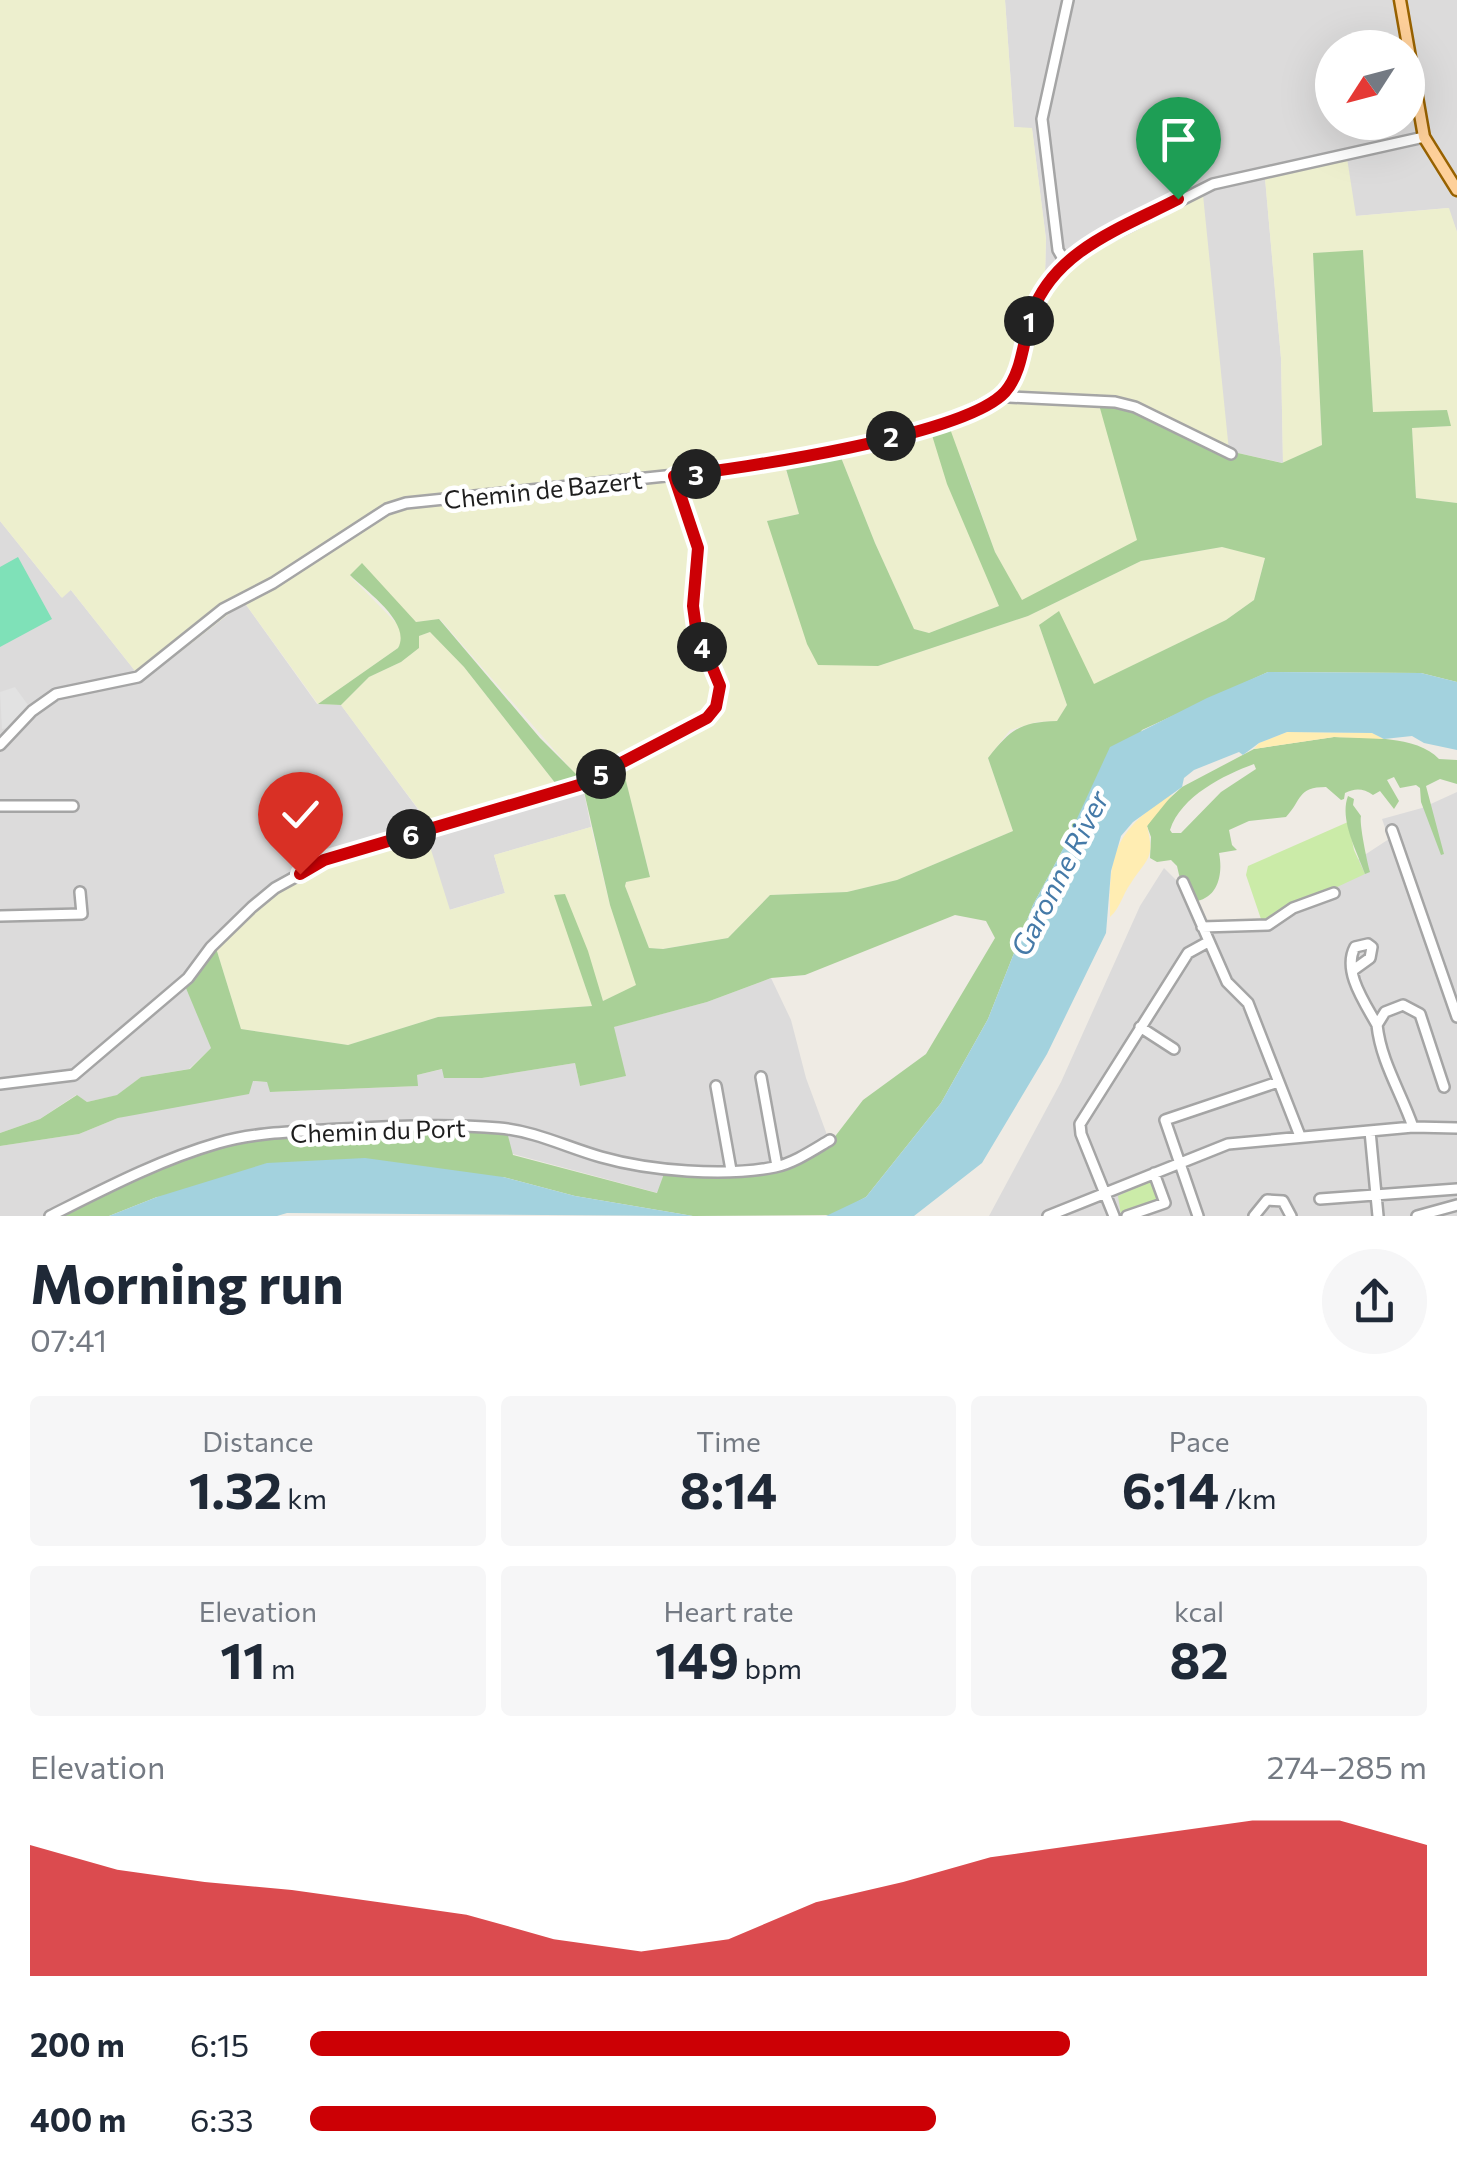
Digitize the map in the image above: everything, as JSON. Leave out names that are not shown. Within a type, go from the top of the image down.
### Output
[{"type":"main road","points":[[1400,0],[1405,30]]},
{"type":"main road","points":[[1425,139],[1457,190]]},
{"type":"street","points":[[1068,0],[1042,119],[1058,250],[1050,279],[1031,315],[1017,370],[1004,394],[1115,402],[1134,407],[1231,454]]},
{"type":"street","points":[[1050,279],[1065,262],[1115,231],[1214,184],[1411,140]]},
{"type":"street","points":[[1058,250],[1065,262]]},
{"type":"street","name":"Chemin de Bazert","points":[[0,745],[56,694],[138,677],[224,609],[273,584],[387,508],[406,502],[752,467],[920,430],[956,418],[1004,394]]},
{"type":"street","points":[[0,1084],[74,1074],[188,978],[210,948],[252,907],[275,888],[312,867],[579,785],[707,718],[720,697],[720,686],[696,628],[693,606],[698,548],[674,476]]},
{"type":"street","points":[[0,806],[73,806]]},
{"type":"street","points":[[272,821],[312,867]]},
{"type":"street","points":[[1392,830],[1457,1017]]},
{"type":"street","points":[[1183,882],[1227,982],[1248,1003],[1300,1136]]},
{"type":"street","points":[[0,916],[82,914],[80,892]]},
{"type":"street","points":[[1202,927],[1264,926],[1293,908],[1334,893]]},
{"type":"street","points":[[1114,1216],[1080,1134],[1080,1124],[1188,953],[1208,942]]},
{"type":"street","points":[[1352,971],[1376,1025],[1386,1068],[1399,1088],[1413,1127]]},
{"type":"street","points":[[1376,1025],[1386,1012],[1403,1005],[1420,1014],[1444,1086]]},
{"type":"street","points":[[1140,1027],[1174,1049]]},
{"type":"street","points":[[762,1078],[777,1166]]},
{"type":"street","points":[[1198,1216],[1165,1120],[1278,1082]]},
{"type":"street","points":[[716,1086],[731,1170]]},
{"type":"street","name":"Chemin du Port","points":[[50,1216],[161,1163],[220,1142],[290,1132],[426,1124],[500,1128],[526,1132],[604,1158],[664,1169],[731,1170],[777,1166],[830,1140]]},
{"type":"street","points":[[1048,1216],[1228,1144],[1413,1127],[1457,1128]]},
{"type":"street","points":[[1370,1131],[1378,1216]]},
{"type":"street","points":[[1127,1216],[1166,1203],[1154,1173]]},
{"type":"street","points":[[1320,1199],[1457,1189]]},
{"type":"street","points":[[1254,1216],[1267,1200],[1283,1201],[1291,1216]]},
{"type":"street","points":[[1417,1216],[1457,1205]]},
{"type":"shaded area","points":[[1005,0],[1457,0],[1457,232],[1448,208],[1355,216],[1265,178],[1281,358],[1283,463],[1229,451],[1045,277],[1046,239],[1032,129],[1014,127]]},
{"type":"shaded area","points":[[0,521],[61,597],[70,589],[143,681],[244,602],[317,704],[341,705],[434,831],[583,787],[591,827],[494,855],[505,893],[449,910],[230,930],[216,948],[211,1048],[189,1069],[141,1077],[118,1095],[87,1102],[76,1095],[40,1119],[0,1133]]},
{"type":"shaded area","points":[[15,687],[28,705],[2,729],[0,692]]},
{"type":"shaded area","points":[[1457,792],[1457,1216],[989,1216],[1061,1082],[1140,906],[1164,868],[1180,884],[1205,923],[1262,922],[1389,839],[1382,819],[1422,808]]},
{"type":"shaded area","points":[[771,978],[791,1020],[806,1078],[830,1143],[788,1165],[658,1193],[513,1154],[464,1129],[417,1121],[261,1130],[209,1140],[160,1158],[100,1185],[46,1216],[0,1216],[0,1146],[79,1134],[118,1118],[252,1081],[267,1082],[271,1092],[417,1086],[417,1075],[443,1069],[482,1078],[575,1063],[580,1086],[625,1076],[613,1027],[707,1002]]},
{"type":"green space","points":[[0,0],[1005,0],[1014,127],[1032,128],[1046,239],[1045,277],[1203,195],[1229,451],[1097,395],[1138,541],[1022,601],[995,552],[966,470],[980,559],[999,606],[929,633],[914,629],[840,455],[784,463],[799,514],[767,521],[878,666],[1028,616],[1141,561],[1222,547],[1265,557],[1254,600],[1226,620],[1093,685],[1058,612],[1039,625],[1067,705],[1057,721],[1010,730],[988,758],[1013,831],[897,880],[847,892],[770,895],[728,938],[649,948],[625,886],[626,882],[650,876],[622,766],[435,831],[398,782],[341,705],[369,677],[401,662],[419,648],[419,636],[430,632],[464,667],[556,784],[578,777],[440,619],[416,622],[362,564],[350,576],[400,627],[403,640],[398,648],[318,704],[244,602],[143,681],[71,590],[62,598],[0,521]]},
{"type":"green space","points":[[1347,158],[1356,216],[1449,208],[1457,232],[1457,503],[1416,498],[1412,428],[1450,426],[1447,410],[1373,413],[1363,251],[1313,253],[1322,445],[1283,463],[1281,358],[1265,178]]},
{"type":"green space","points":[[1363,250],[1373,412],[1447,410],[1451,426],[1412,428],[1416,498],[1457,503],[1457,682],[1421,673],[1268,672],[1142,730],[1062,851],[1033,905],[988,1019],[941,1103],[866,1197],[833,1215],[693,1216],[575,1196],[503,1177],[157,1197],[109,1216],[46,1216],[100,1185],[160,1158],[209,1140],[261,1130],[417,1120],[507,1132],[513,1155],[657,1193],[665,1171],[751,1174],[830,1143],[863,1100],[926,1054],[995,938],[986,921],[955,915],[805,975],[771,978],[707,1002],[614,1027],[626,1076],[580,1086],[575,1063],[482,1078],[444,1078],[442,1069],[417,1075],[418,1086],[270,1092],[267,1082],[253,1081],[249,1094],[118,1118],[79,1134],[0,1146],[0,1133],[40,1119],[77,1095],[87,1102],[117,1095],[141,1077],[190,1069],[211,1048],[183,981],[216,948],[241,1029],[348,1045],[438,1017],[592,1006],[554,895],[565,894],[603,1001],[636,985],[610,905],[583,787],[622,765],[650,877],[626,882],[625,886],[649,948],[728,938],[770,895],[847,892],[897,880],[1013,831],[988,758],[1017,729],[1057,721],[1067,705],[1039,625],[1059,611],[1094,684],[1226,620],[1254,600],[1265,558],[1222,547],[1141,561],[1028,616],[878,666],[818,665],[807,644],[767,521],[799,514],[784,462],[840,455],[914,629],[929,633],[999,606],[947,484],[931,432],[949,426],[995,552],[1022,600],[1137,540],[1096,394],[1229,451],[1282,463],[1322,445],[1313,253]]},
{"type":"green space","points":[[18,557],[52,619],[0,647],[0,567]]},
{"type":"green space","points":[[362,563],[416,622],[439,619],[540,738],[579,777],[556,784],[464,667],[430,632],[419,636],[419,648],[401,662],[369,677],[341,705],[318,704],[398,648],[401,638],[393,618],[350,575]]},
{"type":"green space","points":[[1334,737],[1375,738],[1418,746],[1439,759],[1457,760],[1457,784],[1440,779],[1426,786],[1444,854],[1441,855],[1416,785],[1400,788],[1394,777],[1387,780],[1399,801],[1394,809],[1380,791],[1373,795],[1352,790],[1341,800],[1326,787],[1310,789],[1286,817],[1249,821],[1229,830],[1237,850],[1219,853],[1218,883],[1210,894],[1197,901],[1171,860],[1157,862],[1150,858],[1147,826],[1159,808],[1182,787],[1254,749]],"holes":[[[1254,764],[1256,769],[1221,792],[1181,833],[1172,833],[1170,830],[1184,807],[1205,788]]]},
{"type":"green space","points":[[1348,796],[1354,799],[1353,805],[1361,816],[1370,872],[1365,874],[1347,825]]},
{"type":"green space","points":[[1348,822],[1365,874],[1262,922],[1246,875],[1248,866]]},
{"type":"green space","points":[[591,827],[610,905],[637,985],[603,1001],[577,927],[555,895],[592,1006],[438,1017],[348,1045],[241,1029],[216,948],[272,891],[317,867],[426,834],[450,910],[505,893],[494,855]]},
{"type":"green space","points":[[1153,1179],[1160,1201],[1121,1215],[1118,1196]]},
{"type":"sand","points":[[1287,732],[1372,733],[1384,739],[1334,737],[1254,749],[1259,743]]},
{"type":"sand","points":[[1172,795],[1147,826],[1148,857],[1110,917],[1111,876],[1119,846],[1136,821]]},
{"type":"water","name":"Garonne River","points":[[1268,672],[1421,673],[1457,682],[1457,750],[1424,743],[1412,736],[1384,739],[1372,733],[1287,732],[1259,743],[1243,755],[1239,752],[1194,770],[1184,778],[1182,787],[1133,822],[1121,836],[1111,871],[1106,933],[1047,1054],[982,1163],[914,1216],[826,1216],[866,1197],[941,1103],[988,1019],[1033,905],[1110,747]]},
{"type":"water","points":[[365,1158],[503,1177],[575,1196],[693,1216],[109,1216],[267,1163]]},
{"type":"route","points":[[300,874],[324,860],[579,785],[707,718],[716,707],[720,686],[696,628],[693,606],[698,548],[674,476],[752,467],[920,430],[990,403],[1004,394],[1017,370],[1031,315],[1052,275],[1084,249],[1178,199]]}]
